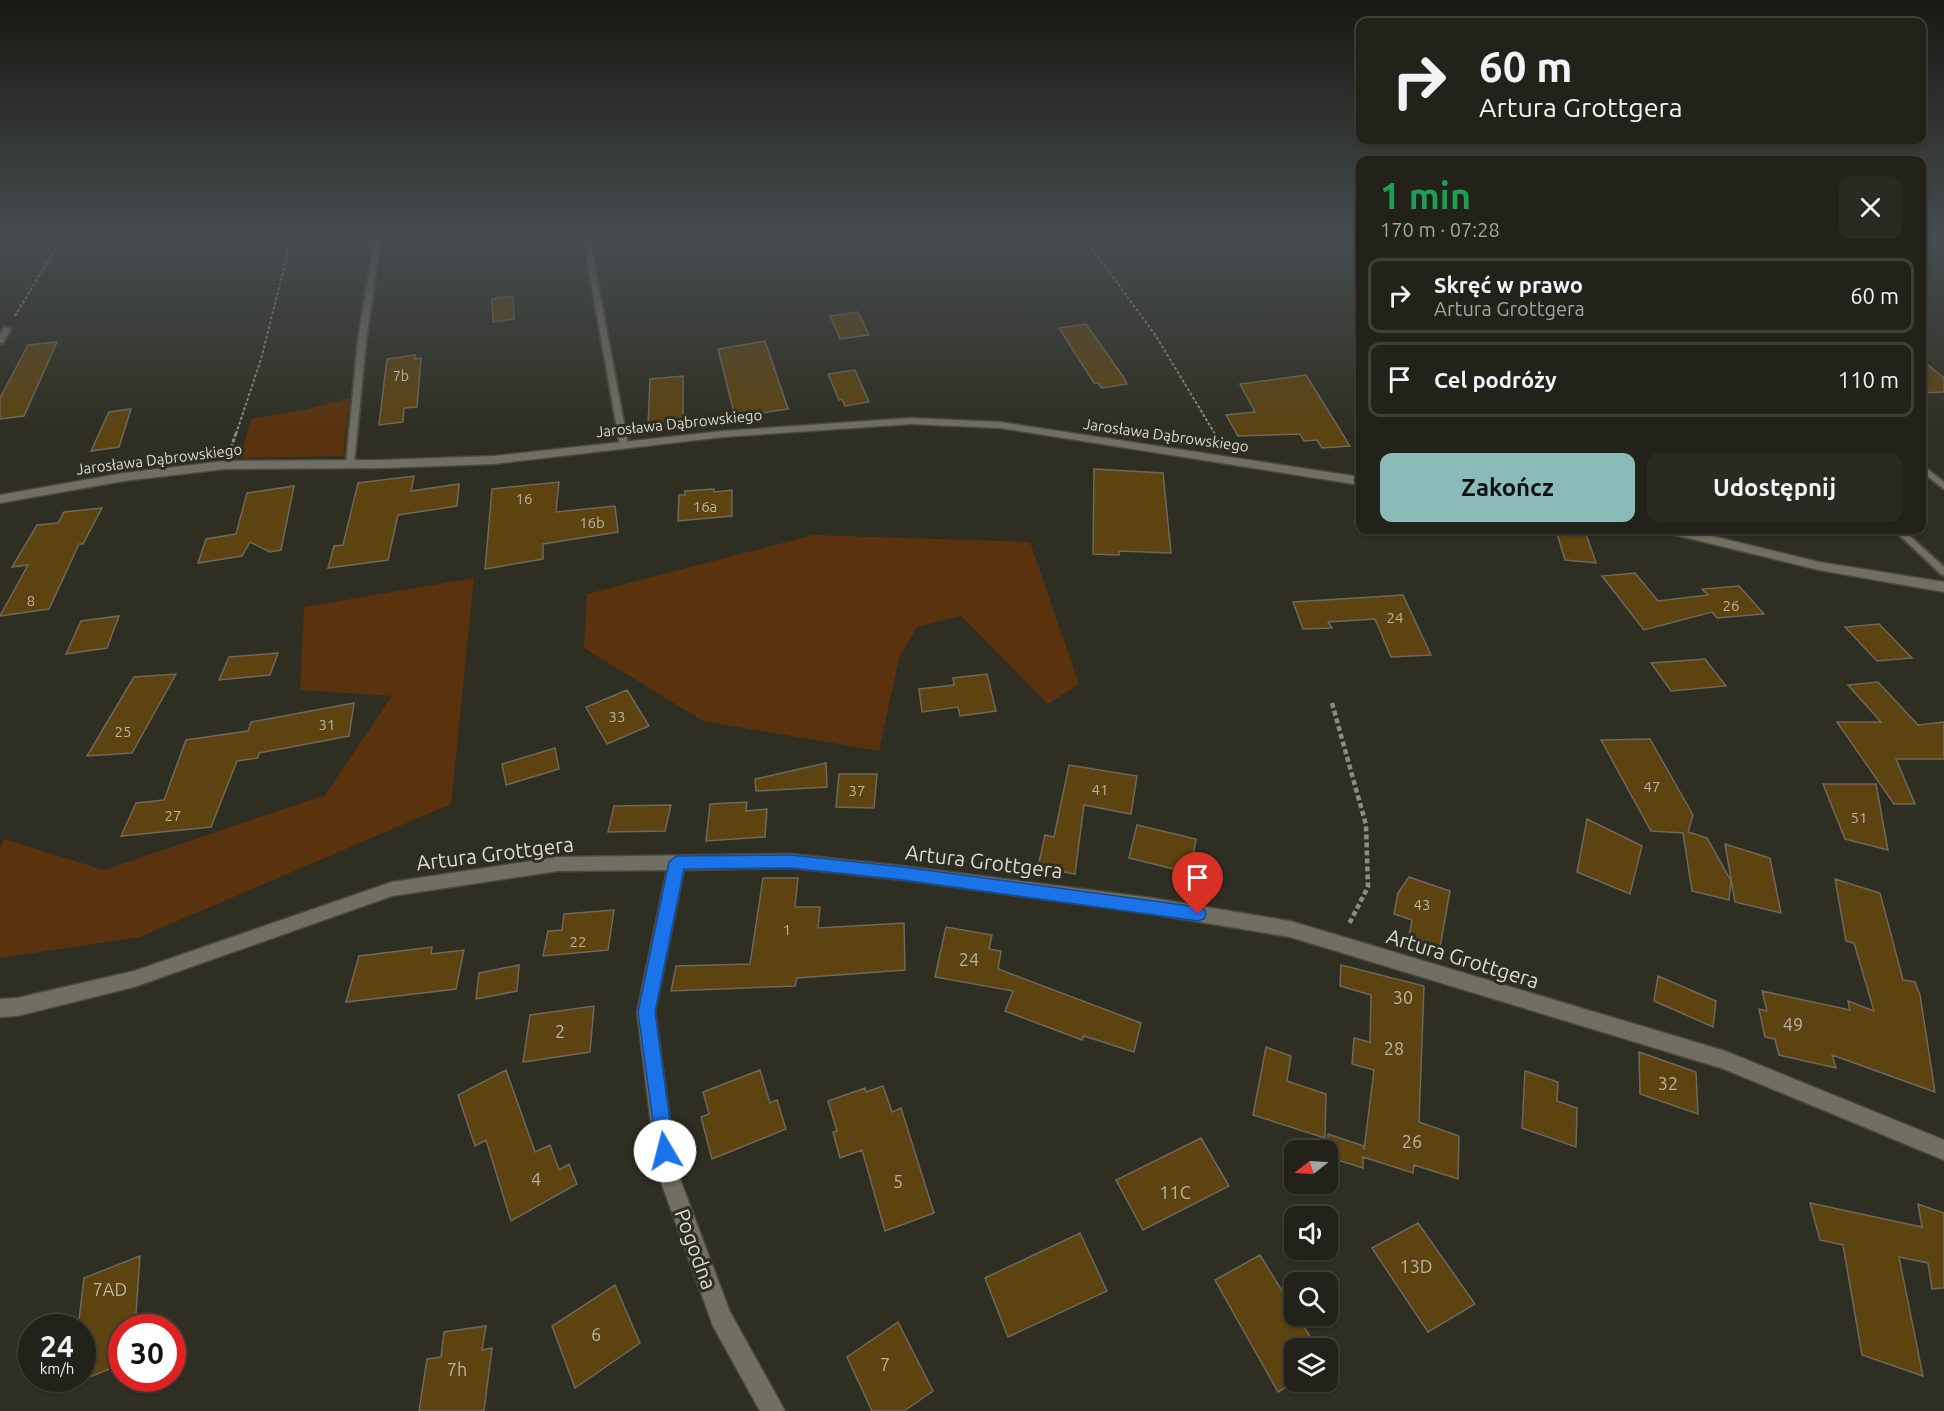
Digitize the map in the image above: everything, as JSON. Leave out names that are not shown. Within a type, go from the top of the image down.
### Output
[{"type":"street","name":"Jarosława Dąbrowskiego","points":[[0,499],[124,477],[225,465],[494,460],[723,434],[911,421],[1000,425],[1356,480]]},
{"type":"street","points":[[1689,534],[1819,566],[1944,587]]},
{"type":"street","name":"Artura Grottgera","points":[[0,1008],[17,1007],[134,979],[393,889],[558,864],[791,861],[903,873],[1163,908],[1290,929],[1725,1060],[1944,1150]]},
{"type":"street","name":"Pogodna","points":[[677,862],[646,1012],[667,1171],[721,1318],[774,1411]]},
{"type":"lane","points":[[350,464],[368,302]]},
{"type":"lane","points":[[598,302],[624,445]]},
{"type":"lane","points":[[0,341],[7,329]]},
{"type":"lane","points":[[1926,471],[1944,486]]},
{"type":"lane","points":[[1902,534],[1944,572]]},
{"type":"path","points":[[7,329],[23,302]]},
{"type":"path","points":[[225,465],[261,359],[275,302]]},
{"type":"path","points":[[1134,302],[1204,411],[1228,459]]},
{"type":"path","points":[[1332,703],[1366,825],[1368,887],[1339,944]]},
{"type":"shaded area","points":[[350,398],[343,456],[240,458],[251,419],[308,409]]},
{"type":"shaded area","points":[[813,535],[1030,542],[1079,684],[1048,704],[961,616],[917,627],[899,658],[879,751],[703,721],[584,648],[587,594]]},
{"type":"shaded area","points":[[474,578],[451,804],[140,937],[0,958],[0,851],[4,839],[104,870],[325,795],[392,696],[300,690],[304,607]]},
{"type":"building","points":[[492,302],[513,302],[514,319],[493,322]]},
{"type":"building","points":[[858,312],[869,335],[840,339],[830,316]]},
{"type":"building","points":[[1086,324],[1127,384],[1102,388],[1098,383],[1094,383],[1059,328]]},
{"type":"building","points":[[765,341],[788,409],[735,417],[718,349]]},
{"type":"building","points":[[57,342],[24,416],[0,419],[0,398],[28,345]]},
{"type":"building","points":[[415,355],[415,359],[421,358],[417,407],[404,408],[403,422],[379,425],[387,359]]},
{"type":"building","points":[[1926,363],[1944,378],[1944,392],[1926,393]]},
{"type":"building","points":[[855,370],[869,402],[845,406],[842,399],[839,400],[828,374]]},
{"type":"building","points":[[1306,375],[1350,446],[1322,448],[1317,440],[1304,441],[1300,434],[1238,436],[1226,415],[1255,412],[1240,384]]},
{"type":"building","points":[[683,376],[683,424],[648,427],[650,379]]},
{"type":"building","points":[[131,409],[119,447],[91,451],[109,412]]},
{"type":"building","points":[[1094,469],[1163,473],[1171,553],[1119,551],[1119,555],[1093,554]]},
{"type":"building","points":[[414,476],[411,491],[459,484],[457,506],[398,515],[388,560],[328,568],[334,546],[343,545],[358,483]]},
{"type":"building","points":[[559,482],[556,512],[615,506],[618,532],[543,544],[543,559],[485,569],[492,489]]},
{"type":"building","points":[[294,486],[281,550],[270,552],[250,542],[242,556],[198,563],[206,539],[236,534],[247,493]]},
{"type":"building","points":[[714,489],[714,492],[732,490],[732,516],[678,521],[679,495],[685,495],[685,491]]},
{"type":"building","points":[[102,508],[83,544],[79,544],[49,609],[0,616],[28,565],[12,567],[37,525],[58,523],[64,512]]},
{"type":"building","points":[[1557,534],[1586,534],[1596,563],[1565,560]]},
{"type":"building","points":[[1635,573],[1658,601],[1708,595],[1702,589],[1739,586],[1764,614],[1717,618],[1712,612],[1644,630],[1602,576]]},
{"type":"building","points":[[1403,595],[1431,655],[1391,657],[1375,619],[1328,622],[1332,628],[1303,629],[1293,602]]},
{"type":"building","points":[[119,616],[107,648],[66,654],[81,621]]},
{"type":"building","points":[[1879,624],[1912,658],[1877,661],[1845,627]]},
{"type":"building","points":[[278,653],[270,675],[219,680],[229,657]]},
{"type":"building","points":[[1705,659],[1726,686],[1671,691],[1651,663]]},
{"type":"building","points":[[176,674],[132,753],[87,756],[134,677]]},
{"type":"building","points":[[987,674],[996,711],[960,716],[958,707],[922,712],[919,689],[954,685],[953,678]]},
{"type":"building","points":[[1878,682],[1918,725],[1944,722],[1944,759],[1896,759],[1915,804],[1894,804],[1837,722],[1881,722],[1848,685]]},
{"type":"building","points":[[627,690],[649,726],[607,744],[586,707]]},
{"type":"building","points":[[354,703],[349,736],[259,753],[258,758],[237,761],[211,827],[121,836],[136,803],[164,800],[186,740],[248,731],[251,722]]},
{"type":"building","points":[[1650,739],[1693,815],[1688,832],[1707,838],[1731,881],[1729,900],[1692,891],[1683,833],[1651,831],[1601,740]]},
{"type":"building","points":[[555,748],[559,769],[506,785],[502,764]]},
{"type":"building","points":[[826,763],[827,787],[756,791],[755,779]]},
{"type":"building","points":[[1069,765],[1137,776],[1131,814],[1084,805],[1075,874],[1038,867],[1045,835],[1054,837]]},
{"type":"building","points":[[839,774],[877,774],[874,808],[836,807]]},
{"type":"building","points":[[1823,784],[1876,784],[1888,850],[1845,839]]},
{"type":"building","points":[[747,802],[746,811],[767,809],[765,837],[706,841],[710,804]]},
{"type":"building","points":[[671,805],[665,831],[608,832],[614,806]]},
{"type":"building","points":[[1587,819],[1642,846],[1630,894],[1577,872]]},
{"type":"building","points":[[1137,825],[1196,839],[1190,873],[1129,858]]},
{"type":"building","points":[[1725,844],[1770,858],[1781,913],[1735,902]]},
{"type":"building","points":[[1409,877],[1450,891],[1440,947],[1409,936],[1412,920],[1394,914],[1398,893]]},
{"type":"building","points":[[763,878],[798,878],[795,907],[820,907],[818,928],[904,923],[905,970],[797,978],[795,986],[671,991],[676,966],[750,964]]},
{"type":"building","points":[[1835,879],[1880,893],[1903,980],[1915,982],[1920,995],[1935,1092],[1832,1055],[1836,1068],[1779,1055],[1775,1039],[1765,1037],[1759,1009],[1767,1011],[1762,991],[1850,1010],[1848,1001],[1874,1011],[1854,943],[1846,941]]},
{"type":"building","points":[[614,910],[608,950],[543,956],[548,931],[562,930],[564,914]]},
{"type":"building","points":[[946,927],[992,935],[989,949],[1001,951],[998,969],[1141,1023],[1134,1052],[1084,1036],[1082,1040],[1005,1011],[1013,991],[935,977]]},
{"type":"building","points":[[432,947],[431,954],[464,950],[456,989],[346,1002],[359,956]]},
{"type":"building","points":[[519,965],[517,991],[476,999],[479,973]]},
{"type":"building","points":[[1341,965],[1424,986],[1419,1122],[1459,1136],[1458,1179],[1414,1165],[1413,1173],[1363,1157],[1363,1168],[1338,1160],[1338,1140],[1328,1140],[1328,1134],[1364,1146],[1364,1150],[1374,1070],[1352,1064],[1354,1038],[1370,1042],[1371,995],[1340,986]]},
{"type":"building","points":[[1658,976],[1716,1001],[1713,1027],[1654,1001]]},
{"type":"building","points":[[594,1006],[590,1052],[523,1062],[530,1015]]},
{"type":"building","points":[[1266,1047],[1291,1056],[1287,1081],[1326,1094],[1325,1138],[1253,1115]]},
{"type":"building","points":[[1639,1052],[1696,1072],[1698,1114],[1640,1094]]},
{"type":"building","points":[[506,1070],[535,1152],[550,1145],[559,1170],[569,1164],[577,1184],[511,1221],[486,1140],[475,1146],[458,1095]]},
{"type":"building","points":[[760,1070],[770,1103],[777,1100],[786,1129],[712,1159],[701,1117],[709,1114],[703,1092]]},
{"type":"building","points":[[1525,1071],[1558,1082],[1557,1101],[1577,1108],[1576,1147],[1522,1128]]},
{"type":"building","points":[[883,1086],[892,1112],[901,1108],[934,1213],[885,1231],[862,1150],[840,1158],[833,1132],[837,1131],[828,1101],[865,1088],[866,1092]]},
{"type":"building","points":[[1201,1138],[1229,1186],[1143,1230],[1116,1180]]},
{"type":"building","points":[[1810,1203],[1922,1227],[1918,1204],[1944,1213],[1944,1288],[1932,1289],[1928,1263],[1899,1257],[1923,1376],[1862,1355],[1843,1245],[1820,1240]]},
{"type":"building","points":[[1418,1223],[1475,1304],[1428,1332],[1372,1248]]},
{"type":"building","points":[[1080,1233],[1107,1291],[1008,1337],[985,1278]]},
{"type":"building","points":[[1260,1255],[1284,1294],[1284,1326],[1304,1326],[1311,1338],[1284,1338],[1284,1388],[1278,1392],[1215,1280]]},
{"type":"building","points":[[140,1256],[136,1314],[108,1314],[108,1370],[96,1374],[96,1314],[80,1314],[84,1278]]},
{"type":"building","points":[[615,1285],[640,1343],[575,1388],[552,1326]]},
{"type":"building","points":[[898,1322],[933,1391],[904,1411],[872,1411],[847,1357]]},
{"type":"building","points":[[486,1326],[482,1350],[492,1348],[484,1411],[419,1411],[427,1359],[441,1357],[444,1332]]},
{"type":"route","points":[[665,1151],[646,1012],[677,862],[791,861],[903,873],[1198,914]]}]
